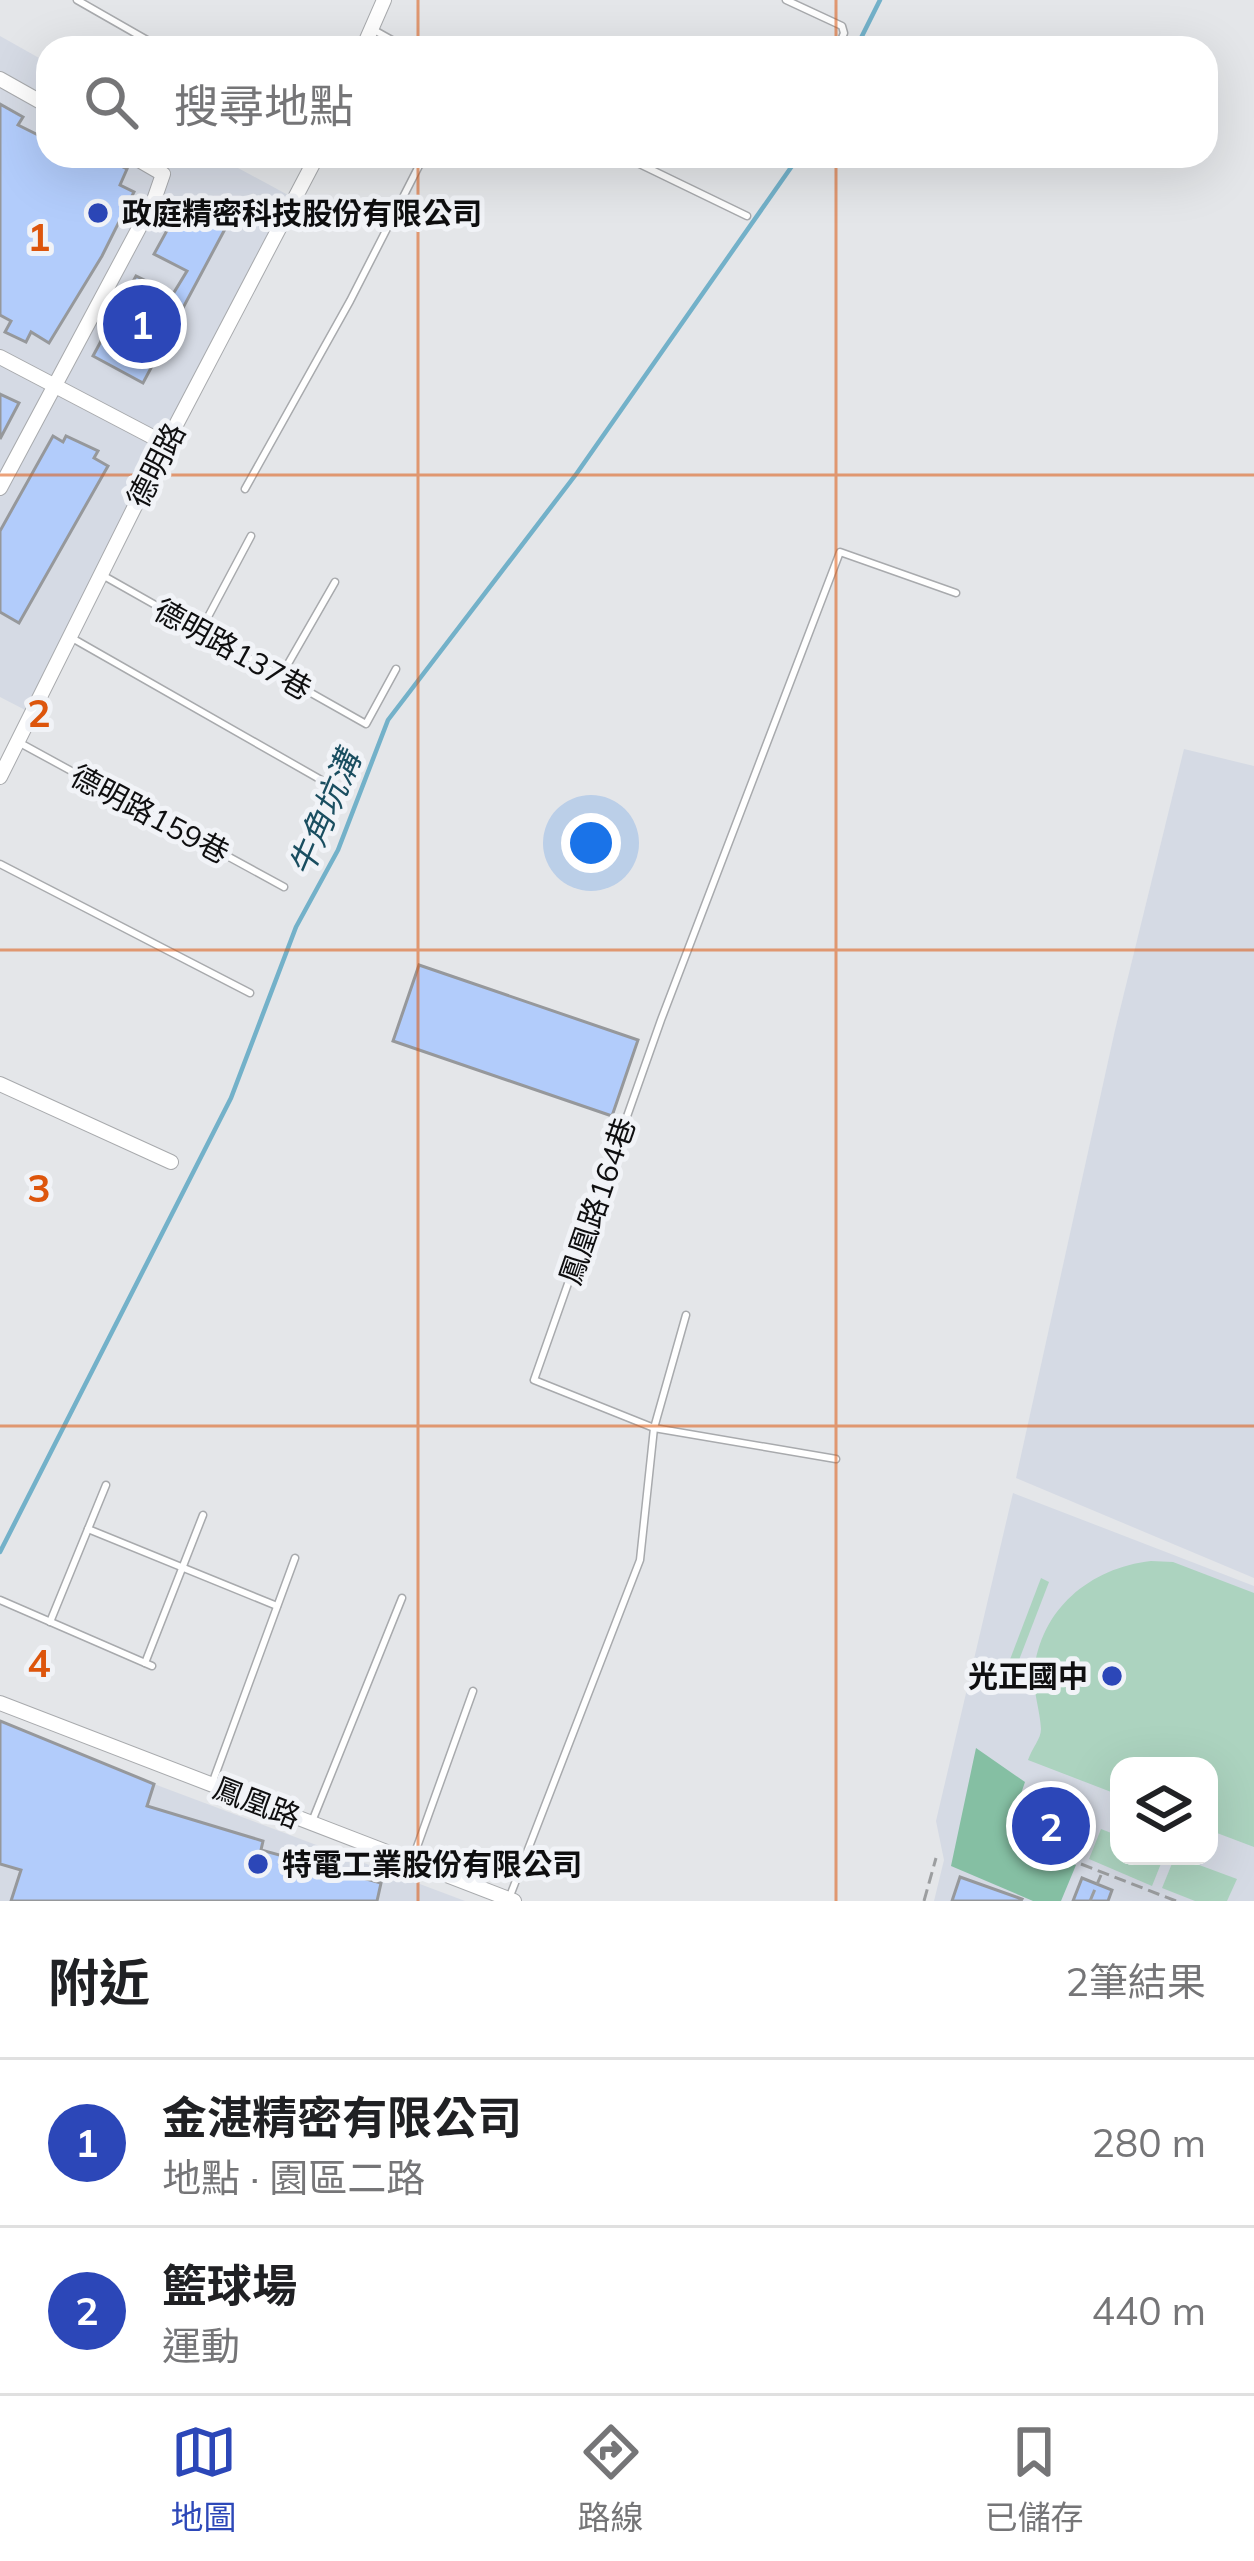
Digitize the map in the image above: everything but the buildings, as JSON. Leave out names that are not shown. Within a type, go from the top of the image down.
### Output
[{"type":"street","points":[[368,36],[384,0]]},
{"type":"street","points":[[0,79],[36,99]]},
{"type":"street","points":[[0,488],[154,200],[163,174],[153,168]]},
{"type":"street","name":"德明路","points":[[0,777],[311,168]]},
{"type":"street","points":[[0,356],[166,444]]},
{"type":"street","points":[[0,1084],[170,1162]]},
{"type":"street","name":"鳳凰路","points":[[0,1703],[511,1900]]},
{"type":"lane","points":[[77,0],[140,36]]},
{"type":"lane","points":[[786,0],[842,26],[840,36]]},
{"type":"lane","points":[[371,29],[384,36]]},
{"type":"lane","points":[[244,489],[350,301],[418,168]]},
{"type":"lane","points":[[648,168],[746,216]]},
{"type":"lane","points":[[201,630],[251,536]]},
{"type":"lane","name":"鳳凰路164巷","points":[[654,1428],[534,1381],[661,1020],[841,552],[956,593]]},
{"type":"lane","name":"德明路137巷","points":[[100,574],[366,724],[396,669]]},
{"type":"lane","points":[[281,676],[335,582]]},
{"type":"lane","points":[[69,636],[330,785]]},
{"type":"lane","name":"德明路159巷","points":[[16,742],[284,886]]},
{"type":"lane","points":[[0,864],[250,993]]},
{"type":"lane","points":[[511,1900],[640,1560],[654,1428],[686,1315]]},
{"type":"lane","points":[[654,1428],[836,1459]]},
{"type":"lane","points":[[50,1622],[106,1485]]},
{"type":"lane","points":[[0,1600],[148,1664],[203,1515]]},
{"type":"lane","points":[[88,1528],[277,1606]]},
{"type":"lane","points":[[212,1784],[295,1558]]},
{"type":"lane","points":[[312,1822],[402,1598]]},
{"type":"lane","points":[[412,1861],[472,1691]]},
{"type":"path","points":[[924,1901],[936,1858]]},
{"type":"path","points":[[1081,1864],[1176,1901]]},
{"type":"path","points":[[1090,1901],[1102,1872]]},
{"type":"shaded area","points":[[0,36],[36,56],[36,168],[238,168],[299,201],[33,714],[0,697]]},
{"type":"shaded area","points":[[1184,749],[1254,766],[1254,1578],[1016,1478],[1115,1030]]},
{"type":"shaded area","name":"光正國中","points":[[1013,1493],[1254,1586],[1254,1901],[934,1901],[944,1860],[936,1821]]},
{"type":"shaded area","points":[[0,1774],[154,1784],[465,1901],[0,1901]]},
{"type":"green space","points":[[1173,1562],[1254,1593],[1254,1847],[1218,1833],[1218,1757],[1110,1757],[1110,1792],[1028,1760],[1041,1733],[1034,1673],[1046,1629],[1072,1596],[1108,1572],[1129,1565]]},
{"type":"green space","points":[[1041,1578],[1049,1582],[1009,1686],[1001,1683]]},
{"type":"green space","points":[[976,1748],[1025,1782],[1007,1835],[1076,1865],[1061,1901],[1033,1901],[951,1866]]},
{"type":"green space","points":[[1025,1798],[1086,1822],[1075,1853],[1015,1830]]},
{"type":"green space","points":[[1101,1829],[1110,1832],[1110,1865],[1160,1865],[1152,1886],[1089,1859]]},
{"type":"green space","points":[[1171,1865],[1199,1865],[1237,1879],[1227,1901],[1195,1901],[1162,1888]]},
{"type":"waterway","name":"牛角坑溝","points":[[862,36],[880,0]]},
{"type":"waterway","name":"牛角坑溝","points":[[0,1552],[231,1098],[296,927],[338,850],[388,720],[577,473],[791,168]]},
{"type":"place","name":"政庭精密科技股份有限公司","points":[[98,213]]},
{"type":"place","name":"金湛精密有限公司","points":[[142,324]]},
{"type":"place","name":"光正國中","points":[[1112,1676]]},
{"type":"place","name":"籃球場","points":[[1051,1826]]},
{"type":"place","name":"特電工業股份有限公司","points":[[258,1864]]}]
